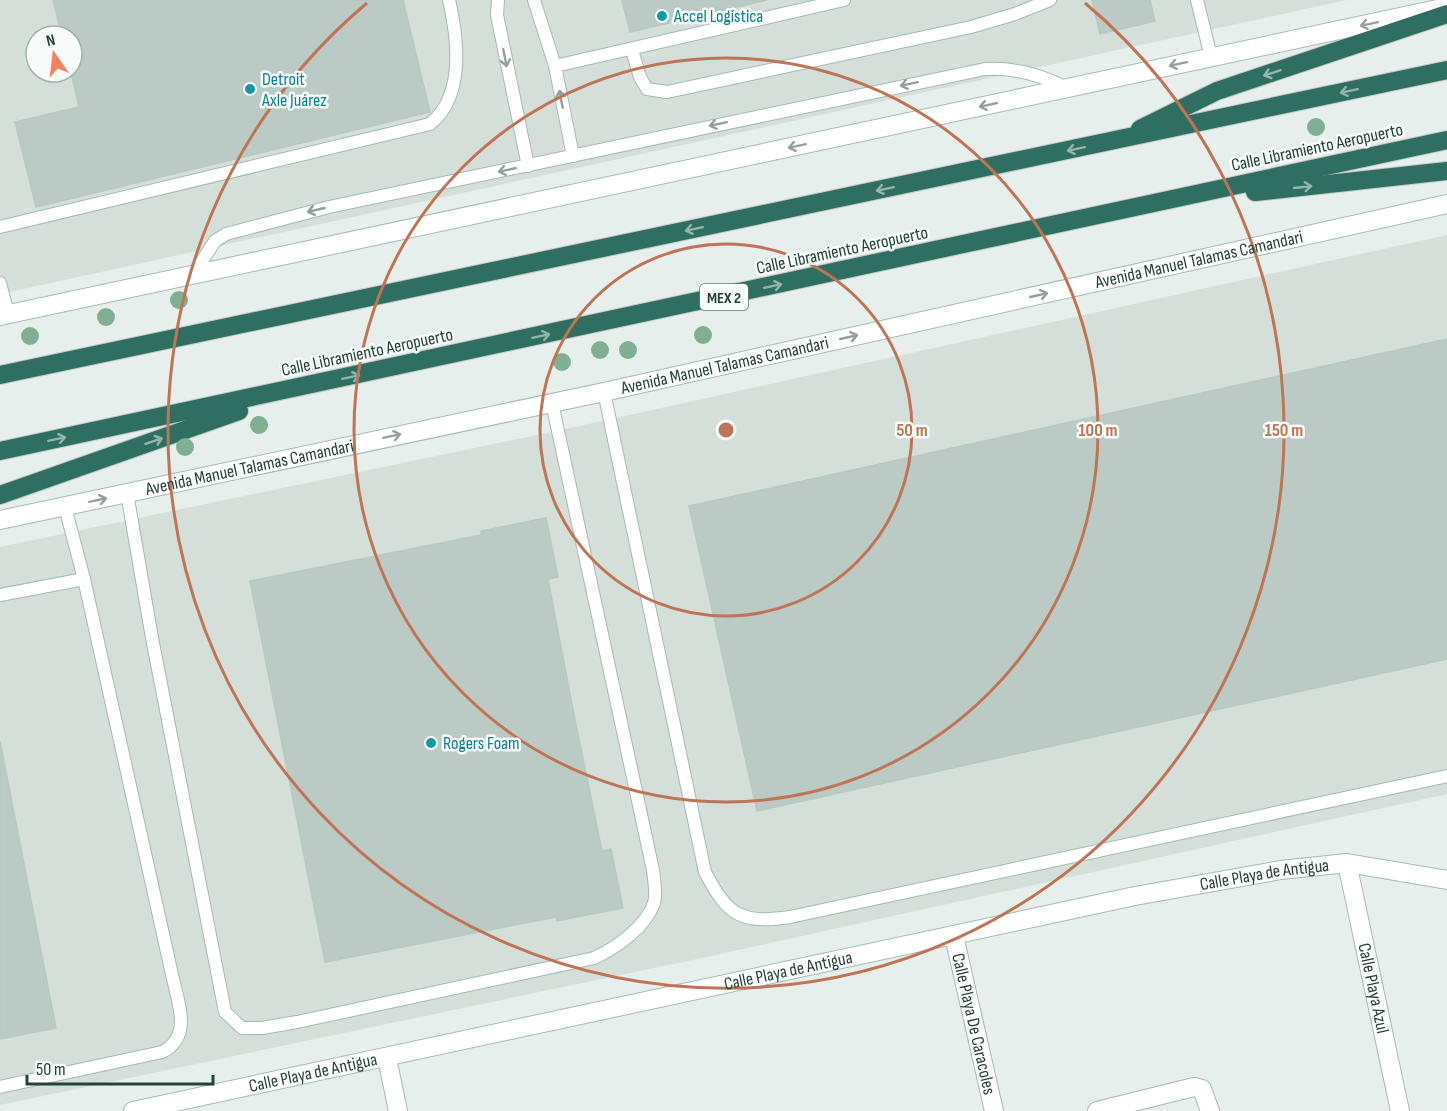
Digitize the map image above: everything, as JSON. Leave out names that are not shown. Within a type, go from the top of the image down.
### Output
[{"type":"highway","points":[[1115,141],[1217,91],[1447,14]]},
{"type":"highway","points":[[0,375],[1447,70]]},
{"type":"highway","name":"Calle Libramiento Aeropuerto","points":[[0,451],[311,386],[1447,140]]},
{"type":"highway","points":[[1161,202],[1447,171]]},
{"type":"highway","points":[[0,495],[311,386]]},
{"type":"main road","points":[[4,315],[1447,7]]},
{"type":"main road","name":"Avenida Manuel Talamas Camandari","points":[[0,520],[604,392],[1447,204]]},
{"type":"main road","name":"Calle Playa de Antigua","points":[[133,1111],[1135,896],[1281,870],[1347,863],[1447,880]]},
{"type":"main road","name":"Calle Playa Azul","points":[[1347,863],[1400,1111]]},
{"type":"main road","name":"Calle Playa De Caracoles","points":[[954,936],[994,1111]]},
{"type":"main road","points":[[387,1058],[398,1111]]},
{"type":"main road","points":[[1097,1111],[1194,1087],[1202,1089],[1210,1111]]},
{"type":"lane","points":[[0,227],[430,124],[447,106],[456,66],[455,25],[450,0]]},
{"type":"lane","points":[[498,0],[497,15],[528,166]]},
{"type":"lane","points":[[534,0],[555,66],[573,156]]},
{"type":"lane","points":[[555,66],[844,0]]},
{"type":"lane","points":[[632,50],[640,77],[647,89],[667,92],[971,27],[1015,14],[1050,0]]},
{"type":"lane","points":[[1197,0],[1211,57]]},
{"type":"lane","points":[[193,275],[215,241],[240,228],[573,156],[985,69],[1006,68],[1033,74],[1067,88]]},
{"type":"lane","points":[[0,283],[4,315]]},
{"type":"lane","points":[[604,392],[705,872],[718,898],[730,909],[749,919],[767,920],[790,917],[1447,776]]},
{"type":"lane","points":[[127,494],[158,673],[225,1012],[242,1028],[261,1028],[297,1022],[594,958],[608,951],[639,926],[655,902],[653,870],[552,403]]},
{"type":"lane","points":[[0,1087],[162,1052],[171,1048],[182,1028],[84,579],[65,507]]},
{"type":"lane","points":[[0,595],[84,579]]},
{"type":"shaded area","points":[[0,0],[1347,0],[0,294]]},
{"type":"shaded area","points":[[1447,235],[1447,794],[702,958],[0,1105],[0,547],[584,425]]},
{"type":"building","name":"Detroit Axle Juárez","points":[[53,0],[403,0],[430,112],[36,207],[15,122],[79,107],[74,84],[84,84],[84,24],[59,24]]},
{"type":"building","name":"Accel Logística","points":[[622,0],[767,0],[630,32]]},
{"type":"building","points":[[1092,0],[1150,0],[1155,21],[1100,34]]},
{"type":"building","points":[[1447,339],[1447,659],[757,811],[689,506]]},
{"type":"building","name":"Rogers Foam","points":[[546,518],[558,577],[548,579],[574,715],[602,851],[611,849],[623,908],[557,921],[556,917],[325,962],[250,581],[481,535],[481,531]]},
{"type":"building","points":[[0,741],[56,1028],[0,1039]]},
{"type":"place","name":"Accel Logística","points":[[662,16]]},
{"type":"place","name":"Detroit Axle Juárez","points":[[250,89]]},
{"type":"place","name":"Rogers Foam","points":[[431,743]]}]
